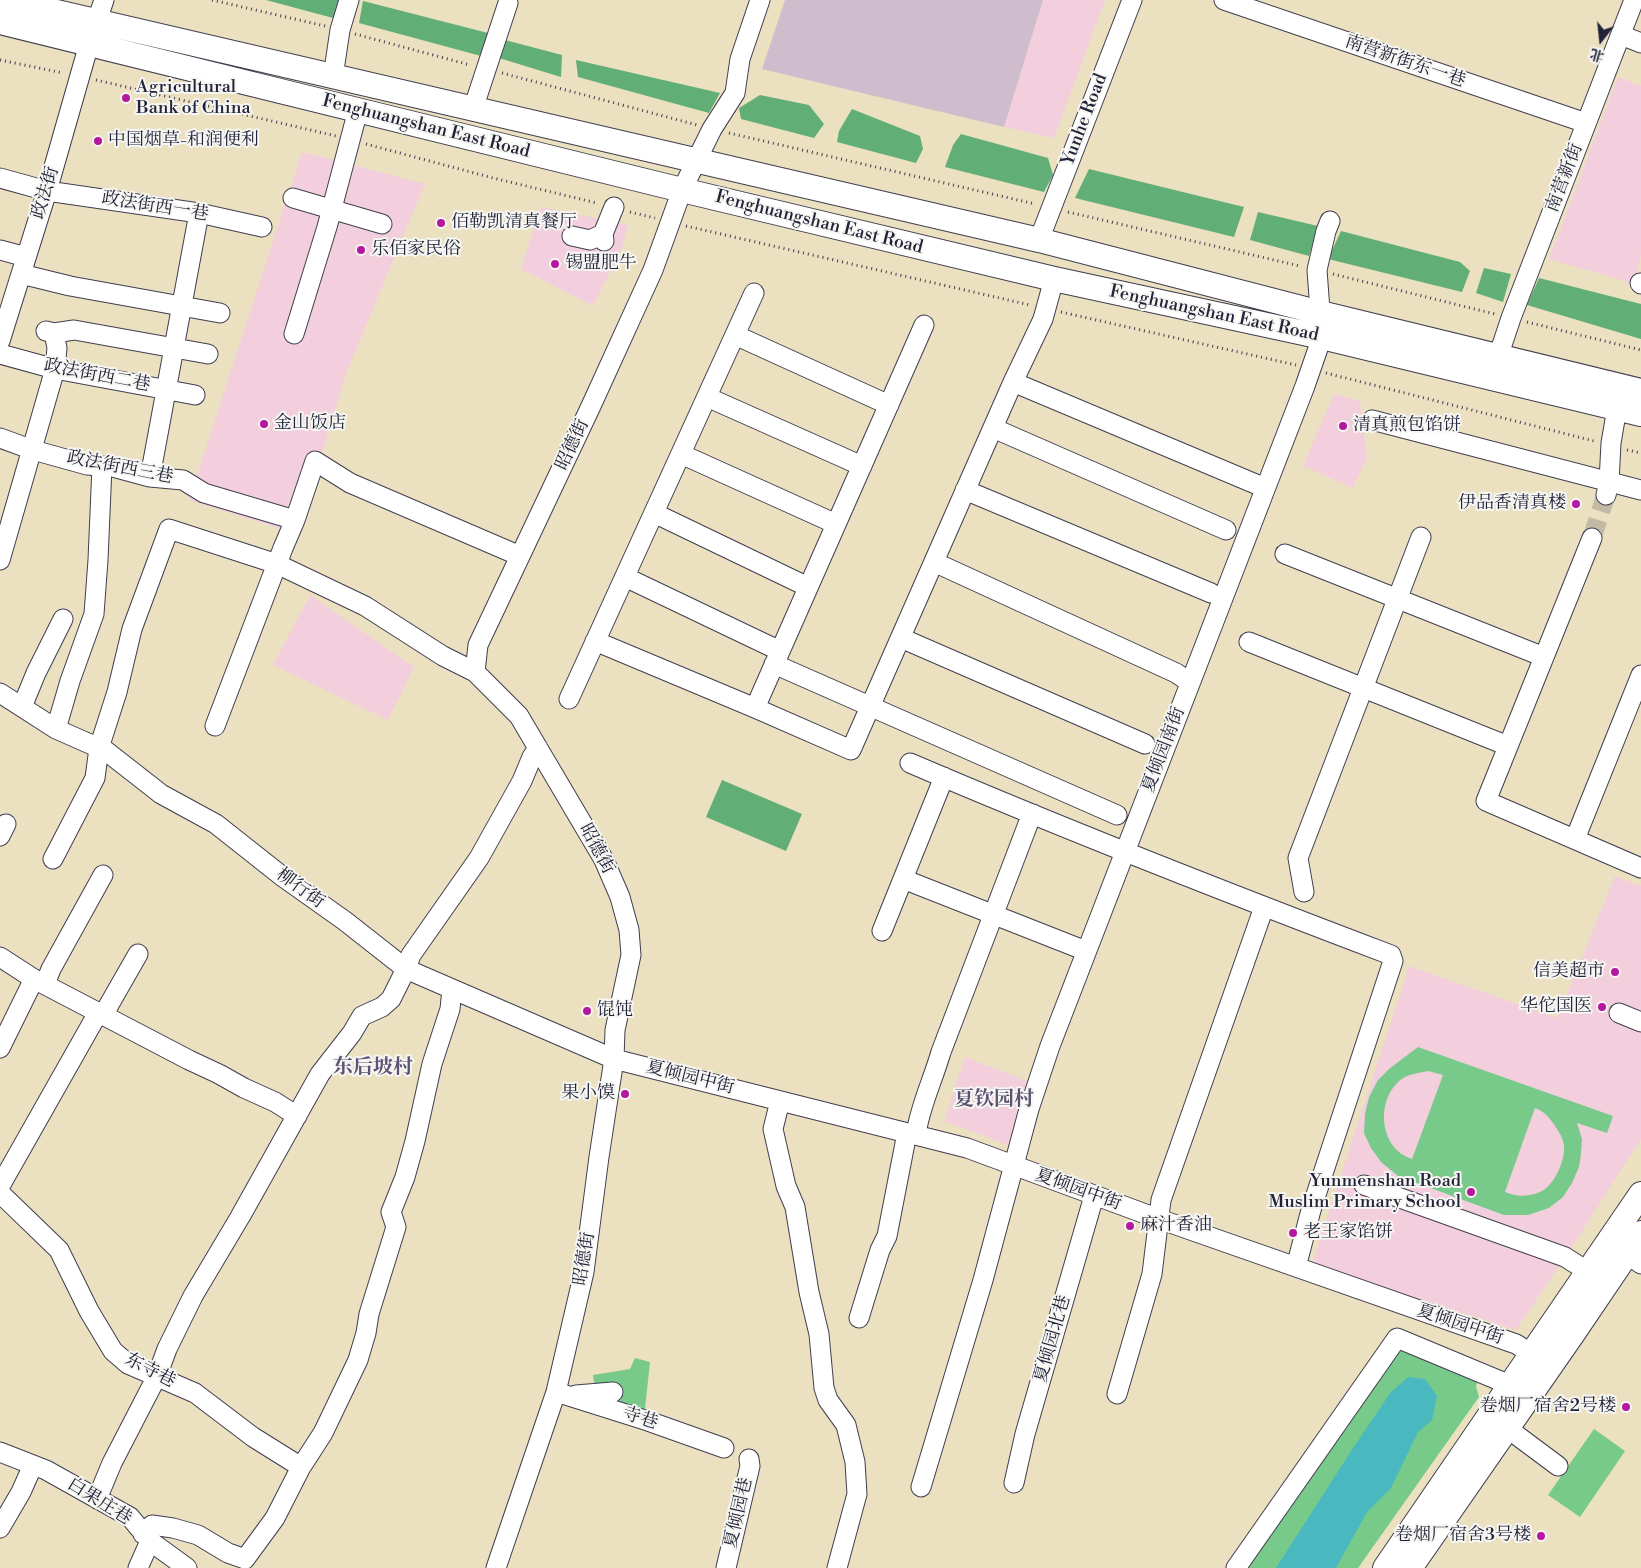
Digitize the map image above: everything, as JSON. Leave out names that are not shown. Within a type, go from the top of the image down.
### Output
[{"type":"main road","name":"Fenghuangshan East Road","points":[[5,0],[101,11],[333,76],[1038,240],[1321,313],[1641,391]]},
{"type":"main road","name":"Fenghuangshan East Road","points":[[0,22],[682,190],[1054,279],[1322,337],[1641,414]]},
{"type":"main road","points":[[1385,1568],[1641,1194]]},
{"type":"main road","points":[[1410,1568],[1507,1428],[1634,1259],[1641,1233]]},
{"type":"street","points":[[333,76],[340,30],[349,0]]},
{"type":"street","name":"昭德街","points":[[496,1568],[562,1394],[584,1272],[614,1059],[615,1030],[630,954],[629,930],[620,897],[604,860],[519,716],[475,672],[478,645],[649,279],[682,190],[695,161],[712,129],[736,93],[740,59],[760,0]]},
{"type":"street","name":"Yunhe Road","points":[[1038,240],[1132,0]]},
{"type":"street","name":"南营新街东一巷","points":[[1224,0],[1586,123]]},
{"type":"street","name":"南营新街","points":[[1498,356],[1634,0]]},
{"type":"street","points":[[473,109],[508,3]]},
{"type":"street","name":"政法街","points":[[0,341],[6,303],[24,265],[89,44],[101,11]]},
{"type":"street","points":[[1621,35],[1641,43]]},
{"type":"street","points":[[294,334],[332,210],[358,110]]},
{"type":"street","name":"政法街西一巷","points":[[0,178],[47,191],[199,213],[262,227]]},
{"type":"street","points":[[293,198],[382,224]]},
{"type":"street","points":[[572,236],[590,240],[604,238],[614,208]]},
{"type":"street","points":[[150,477],[199,213]]},
{"type":"street","points":[[1322,337],[1317,270],[1330,221]]},
{"type":"street","points":[[0,250],[24,265],[70,286],[220,313]]},
{"type":"street","points":[[595,641],[851,750],[1013,382],[1043,320],[1054,279]]},
{"type":"street","points":[[569,699],[754,293]]},
{"type":"street","points":[[755,708],[924,325]]},
{"type":"street","points":[[0,560],[55,369],[57,348],[50,332],[74,330],[208,354]]},
{"type":"street","points":[[735,335],[889,405]]},
{"type":"street","name":"夏倾园南街","points":[[921,1487],[983,1280],[1029,1109],[1050,1046],[1322,337]]},
{"type":"street","name":"政法街西二巷","points":[[0,354],[55,369],[195,395]]},
{"type":"street","points":[[1013,382],[1258,485]]},
{"type":"street","points":[[707,397],[862,466]]},
{"type":"street","points":[[1608,488],[1611,443],[1617,408]]},
{"type":"street","points":[[1372,420],[1608,488],[1641,490]]},
{"type":"street","points":[[993,428],[1226,530]]},
{"type":"street","name":"政法街西三巷","points":[[0,438],[32,450],[87,464],[113,467],[150,477],[183,480],[204,493],[295,520]]},
{"type":"street","points":[[681,454],[836,524]]},
{"type":"street","points":[[215,726],[295,520],[315,461],[350,483],[520,556]]},
{"type":"street","points":[[56,729],[70,680],[94,614],[102,466]]},
{"type":"street","points":[[965,490],[1211,593]]},
{"type":"street","points":[[654,513],[808,587]]},
{"type":"street","points":[[53,859],[95,778],[99,748],[117,692],[132,629],[169,529],[277,564],[365,606],[443,656],[475,672]]},
{"type":"street","points":[[1304,892],[1298,858],[1421,537]]},
{"type":"street","points":[[1592,538],[1486,801],[1641,868]]},
{"type":"street","points":[[1285,554],[1544,657]]},
{"type":"street","points":[[934,562],[1176,673],[1185,680]]},
{"type":"street","points":[[624,577],[870,707],[1117,815]]},
{"type":"street","points":[[22,707],[36,673],[63,618]]},
{"type":"street","points":[[900,638],[1145,744]]},
{"type":"street","points":[[1249,642],[1508,746]]},
{"type":"street","points":[[1575,839],[1641,675]]},
{"type":"street","name":"柳行街","points":[[0,693],[56,729],[106,751],[161,794],[216,824],[406,969],[614,1059]]},
{"type":"street","points":[[97,1499],[112,1463],[157,1376],[167,1349],[193,1296],[240,1217],[320,1074],[352,1033],[362,1016],[382,1007],[391,999],[411,955],[479,858],[522,782],[532,757],[538,748]]},
{"type":"street","points":[[910,763],[1125,852],[1391,955],[1393,961],[1311,1210],[1296,1268]]},
{"type":"street","points":[[882,931],[944,777]]},
{"type":"street","points":[[859,1318],[880,1250],[888,1236],[912,1134],[993,915],[1028,824],[1034,814]]},
{"type":"street","points":[[0,1048],[40,982],[51,969],[102,875]]},
{"type":"street","points":[[903,879],[1086,951]]},
{"type":"street","points":[[1117,1394],[1152,1274],[1161,1200],[1264,907]]},
{"type":"street","points":[[0,1186],[99,1014],[106,1010],[138,954]]},
{"type":"street","points":[[0,957],[40,982],[99,1014],[275,1102],[297,1116]]},
{"type":"street","points":[[138,1568],[152,1525],[173,1528],[198,1536],[228,1553],[245,1559],[275,1518],[301,1467],[323,1433],[358,1360],[366,1333],[369,1314],[396,1227],[390,1212],[405,1177],[432,1064],[450,1009],[452,990]]},
{"type":"street","points":[[1619,1013],[1641,1022]]},
{"type":"street","name":"夏倾园中街","points":[[614,1059],[967,1148],[1094,1196],[1516,1344],[1532,1354]]},
{"type":"street","points":[[780,1101],[773,1128],[786,1186],[794,1207],[809,1292],[819,1334],[824,1388],[828,1400],[846,1425],[855,1462],[855,1502],[837,1568]]},
{"type":"street","points":[[1364,1185],[1565,1257],[1587,1271]]},
{"type":"street","name":"东寺巷","points":[[0,1193],[59,1250],[89,1311],[113,1351],[128,1364],[194,1393],[253,1437],[301,1467]]},
{"type":"street","name":"夏倾园北巷","points":[[1014,1483],[1025,1434],[1094,1196]]},
{"type":"street","points":[[1236,1568],[1397,1338],[1510,1385]]},
{"type":"street","points":[[562,1394],[613,1392]]},
{"type":"street","name":"寺巷","points":[[562,1394],[648,1421],[724,1448]]},
{"type":"street","points":[[1507,1428],[1558,1466]]},
{"type":"street","name":"白果庄巷","points":[[0,1452],[46,1470],[130,1517],[147,1537],[187,1568]]},
{"type":"street","name":"夏倾园巷","points":[[726,1568],[750,1466],[749,1459]]},
{"type":"street","points":[[0,1528],[21,1492],[33,1465]]},
{"type":"path","points":[[212,0],[340,30],[712,129],[1317,270],[1641,350]]},
{"type":"path","points":[[0,60],[80,76],[351,140],[671,223],[1311,369],[1641,453]]},
{"type":"shaded area","points":[[785,0],[1043,0],[1004,127],[762,69]]},
{"type":"shaded area","points":[[1043,0],[1105,0],[1054,138],[1004,127]]},
{"type":"shaded area","points":[[1618,77],[1641,86],[1641,254],[1635,284],[1549,259]]},
{"type":"shaded area","name":"金山饭店","points":[[302,152],[425,184],[347,371],[297,534],[189,500]]},
{"type":"shaded area","name":"锡盟肥牛","points":[[541,207],[628,225],[622,248],[593,306],[521,269]]},
{"type":"shaded area","points":[[1334,394],[1360,401],[1367,458],[1353,488],[1303,466]]},
{"type":"shaded area","points":[[310,595],[414,667],[388,720],[273,665]]},
{"type":"shaded area","name":"Yunmenshan Road Muslim Primary School","points":[[1615,876],[1641,886],[1641,1139],[1516,1330],[1312,1264],[1409,966],[1557,1018]]},
{"type":"shaded area","points":[[965,1057],[1029,1082],[1008,1145],[944,1121]]},
{"type":"green space","points":[[266,0],[341,0],[333,18]]},
{"type":"green space","points":[[363,1],[488,33],[481,56],[359,23]]},
{"type":"green space","points":[[505,40],[562,55],[561,77],[499,58]]},
{"type":"green space","points":[[576,60],[720,93],[709,113],[578,77]]},
{"type":"green space","points":[[760,95],[809,105],[824,124],[814,138],[741,119],[739,108]]},
{"type":"green space","points":[[852,109],[920,136],[923,149],[916,163],[837,142],[839,131]]},
{"type":"green space","points":[[961,134],[1048,158],[1053,175],[1044,192],[945,167],[953,145]]},
{"type":"green space","points":[[1089,169],[1244,207],[1234,237],[1075,198]]},
{"type":"green space","points":[[1258,212],[1318,226],[1309,256],[1250,240]]},
{"type":"green space","points":[[1341,231],[1460,262],[1470,271],[1462,292],[1328,259]]},
{"type":"green space","points":[[1484,268],[1511,274],[1503,302],[1476,293]]},
{"type":"green space","points":[[1539,278],[1641,304],[1641,339],[1527,305]]},
{"type":"green space","points":[[722,780],[802,814],[786,851],[706,817]]},
{"type":"green space","points":[[1418,1047],[1613,1116],[1607,1133],[1577,1123],[1582,1139],[1579,1167],[1563,1197],[1549,1208],[1528,1215],[1504,1215],[1398,1176],[1381,1162],[1371,1148],[1364,1133],[1365,1114],[1369,1097],[1378,1080]],"holes":[[[1428,1071],[1443,1075],[1412,1159],[1401,1154],[1387,1136],[1384,1113],[1386,1101],[1391,1090],[1399,1081],[1409,1075]],[[1535,1108],[1549,1117],[1561,1136],[1564,1147],[1561,1165],[1551,1183],[1542,1191],[1528,1195],[1509,1194],[1505,1192]]]},
{"type":"green space","points":[[1402,1347],[1480,1374],[1476,1386],[1479,1397],[1358,1568],[1247,1568]]},
{"type":"green space","points":[[635,1358],[650,1362],[644,1418],[597,1402],[593,1375],[630,1369]]},
{"type":"green space","points":[[1594,1429],[1625,1451],[1580,1517],[1548,1495]]},
{"type":"water","points":[[1408,1377],[1425,1379],[1437,1396],[1432,1420],[1418,1432],[1391,1488],[1367,1512],[1336,1568],[1276,1568],[1391,1392]]},
{"type":"tunnel","points":[[1592,538],[1606,495]]},
{"type":"place","name":"Agricultural Bank of China","points":[[126,98]]},
{"type":"place","name":"中国烟草-和润便利","points":[[98,141]]},
{"type":"place","name":"佰勒凯清真餐厅","points":[[441,223]]},
{"type":"place","name":"乐佰家民俗","points":[[361,250]]},
{"type":"place","name":"锡盟肥牛","points":[[555,264]]},
{"type":"place","name":"金山饭店","points":[[264,424]]},
{"type":"place","name":"清真煎包馅饼","points":[[1343,426]]},
{"type":"place","name":"伊品香清真楼","points":[[1576,504]]},
{"type":"place","name":"信美超市","points":[[1615,972]]},
{"type":"place","name":"华佗国医","points":[[1602,1007]]},
{"type":"place","name":"馄饨","points":[[587,1011]]},
{"type":"place","name":"果小馍","points":[[625,1094]]},
{"type":"place","name":"Yunmenshan Road Muslim Primary School","points":[[1471,1192]]},
{"type":"place","name":"麻汁香油","points":[[1130,1226]]},
{"type":"place","name":"老王家馅饼","points":[[1293,1233]]},
{"type":"place","name":"卷烟厂宿舍2号楼","points":[[1626,1407]]},
{"type":"place","name":"卷烟厂宿舍3号楼","points":[[1541,1536]]},
{"type":"district","name":"东后坡村","points":[[373,1068]]},
{"type":"district","name":"夏钦园村","points":[[994,1100]]}]
